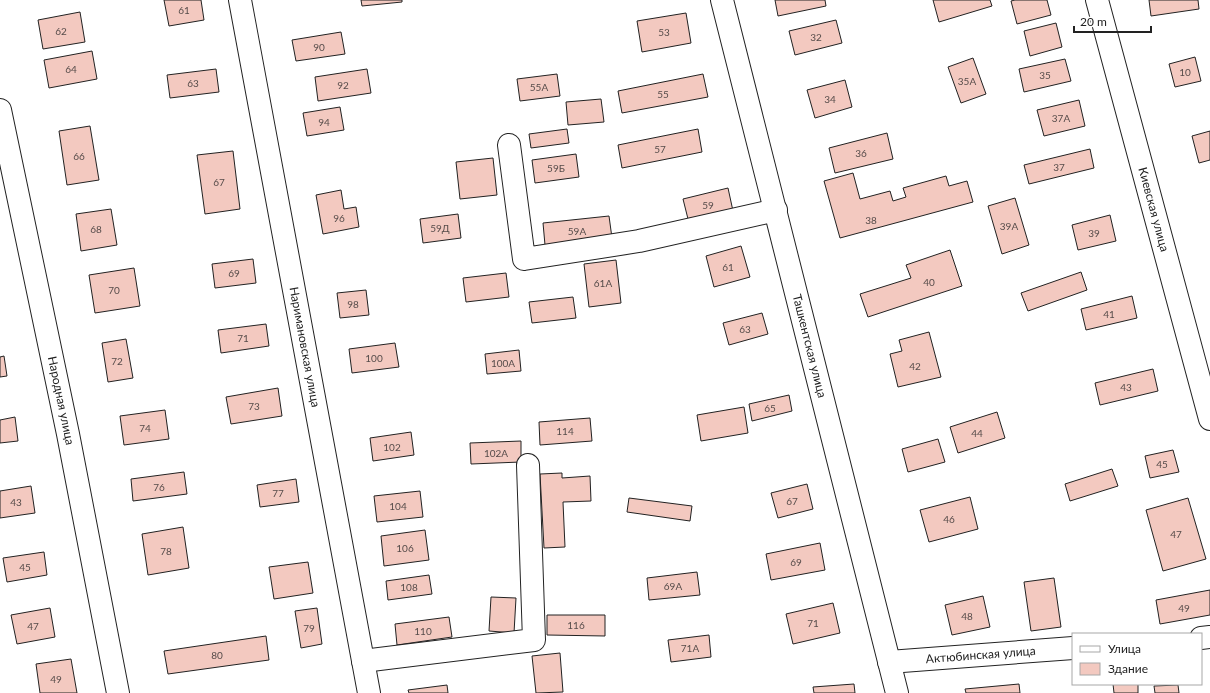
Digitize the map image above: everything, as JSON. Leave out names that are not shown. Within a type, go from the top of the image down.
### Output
[{"type":"street","name":"Наримановская улица","points":[[240,0],[369,693]]},
{"type":"street","name":"Ташкентская улица","points":[[722,0],[897,693]]},
{"type":"street","name":"Киевская улица","points":[[1097,0],[1210,419]]},
{"type":"street","name":"Народная улица","points":[[0,110],[68,434],[118,693]]},
{"type":"street","points":[[509,145],[524,259],[639,241],[776,210]]},
{"type":"street","points":[[363,661],[534,640],[528,465]]},
{"type":"street","name":"Актюбинская улица","points":[[889,662],[1072,648]]},
{"type":"building","points":[[164,0],[201,0],[204,20],[169,26]]},
{"type":"building","points":[[361,0],[402,0],[402,2],[362,6]]},
{"type":"building","points":[[775,0],[825,0],[826,6],[778,16]]},
{"type":"building","points":[[933,0],[990,0],[992,6],[939,22]]},
{"type":"building","points":[[1047,0],[1051,15],[1017,24],[1011,1]]},
{"type":"building","points":[[1149,0],[1198,0],[1199,9],[1151,16]]},
{"type":"building","points":[[80,12],[85,42],[43,49],[38,20]]},
{"type":"building","points":[[686,13],[691,43],[642,52],[637,21]]},
{"type":"building","points":[[836,20],[842,43],[795,55],[789,31]]},
{"type":"building","points":[[1056,23],[1062,47],[1030,56],[1024,31]]},
{"type":"building","points":[[341,32],[345,54],[296,61],[292,40]]},
{"type":"building","points":[[92,51],[97,79],[49,88],[44,60]]},
{"type":"building","points":[[1195,57],[1201,81],[1175,87],[1169,64]]},
{"type":"building","points":[[973,58],[986,94],[961,103],[948,67]]},
{"type":"building","points":[[1065,59],[1071,81],[1024,92],[1019,69]]},
{"type":"building","points":[[216,69],[219,92],[170,98],[167,75]]},
{"type":"building","points":[[367,69],[371,93],[318,101],[315,77]]},
{"type":"building","points":[[557,74],[560,96],[520,101],[517,79]]},
{"type":"building","points":[[703,74],[708,97],[622,113],[618,91]]},
{"type":"building","points":[[845,80],[852,107],[815,118],[807,90]]},
{"type":"building","points":[[601,99],[604,122],[568,125],[566,102]]},
{"type":"building","points":[[1079,100],[1085,126],[1044,136],[1037,110]]},
{"type":"building","points":[[340,107],[344,130],[307,136],[303,113]]},
{"type":"building","points":[[90,126],[99,180],[67,185],[59,131]]},
{"type":"building","points":[[567,129],[569,143],[531,148],[529,134]]},
{"type":"building","points":[[698,129],[702,152],[622,168],[618,145]]},
{"type":"building","points":[[1210,131],[1210,160],[1199,163],[1192,136]]},
{"type":"building","points":[[887,133],[893,159],[835,173],[829,148]]},
{"type":"building","points":[[1090,149],[1094,168],[1029,184],[1024,165]]},
{"type":"building","points":[[233,151],[240,209],[205,214],[197,155]]},
{"type":"building","points":[[576,154],[579,177],[535,183],[532,160]]},
{"type":"building","points":[[493,158],[497,195],[460,199],[456,162]]},
{"type":"building","points":[[853,173],[860,199],[890,191],[893,201],[906,197],[903,188],[946,176],[949,186],[967,181],[973,202],[840,238],[824,181]]},
{"type":"building","points":[[728,188],[733,211],[689,223],[683,199]]},
{"type":"building","points":[[341,190],[344,209],[356,207],[359,227],[323,234],[316,195]]},
{"type":"building","points":[[1015,198],[1029,245],[1002,254],[988,206]]},
{"type":"building","points":[[111,209],[117,245],[81,251],[76,214]]},
{"type":"building","points":[[458,214],[461,238],[423,243],[420,219]]},
{"type":"building","points":[[1110,215],[1116,241],[1078,250],[1072,225]]},
{"type":"building","points":[[609,216],[612,238],[545,245],[543,223]]},
{"type":"building","points":[[741,246],[750,277],[714,287],[706,256]]},
{"type":"building","points":[[950,250],[962,286],[868,317],[860,294],[911,278],[906,265]]},
{"type":"building","points":[[253,259],[256,283],[215,288],[212,264]]},
{"type":"building","points":[[616,260],[621,303],[589,307],[584,264]]},
{"type":"building","points":[[134,268],[140,306],[95,313],[89,275]]},
{"type":"building","points":[[1081,272],[1087,290],[1028,311],[1021,293]]},
{"type":"building","points":[[506,273],[509,297],[466,302],[463,278]]},
{"type":"building","points":[[366,290],[369,315],[340,318],[337,293]]},
{"type":"building","points":[[1132,296],[1137,318],[1086,330],[1081,309]]},
{"type":"building","points":[[573,297],[576,318],[532,323],[529,302]]},
{"type":"building","points":[[762,313],[768,334],[729,345],[723,323]]},
{"type":"building","points":[[266,324],[269,346],[221,353],[218,330]]},
{"type":"building","points":[[929,332],[941,377],[898,387],[890,354],[902,351],[899,340]]},
{"type":"building","points":[[126,339],[133,378],[108,382],[102,343]]},
{"type":"building","points":[[395,343],[399,367],[352,373],[349,349]]},
{"type":"building","points":[[519,350],[521,371],[487,374],[485,354]]},
{"type":"building","points":[[4,356],[7,376],[0,377],[0,357]]},
{"type":"building","points":[[1153,369],[1158,391],[1100,405],[1095,383]]},
{"type":"building","points":[[278,388],[282,416],[231,424],[226,397]]},
{"type":"building","points":[[789,395],[792,411],[752,421],[749,404]]},
{"type":"building","points":[[744,407],[748,433],[701,441],[697,415]]},
{"type":"building","points":[[165,410],[169,439],[124,445],[120,416]]},
{"type":"building","points":[[997,412],[1005,438],[958,453],[950,427]]},
{"type":"building","points":[[15,417],[18,441],[0,443],[0,420]]},
{"type":"building","points":[[590,418],[592,441],[540,445],[539,422]]},
{"type":"building","points":[[411,432],[414,455],[373,461],[370,438]]},
{"type":"building","points":[[938,439],[945,462],[908,472],[902,449]]},
{"type":"building","points":[[521,441],[521,462],[471,464],[470,443]]},
{"type":"building","points":[[1173,450],[1179,472],[1150,478],[1145,456]]},
{"type":"building","points":[[1112,469],[1118,486],[1070,501],[1065,484]]},
{"type":"building","points":[[184,472],[187,494],[133,501],[131,479]]},
{"type":"building","points":[[562,473],[562,478],[590,476],[591,501],[563,502],[565,547],[544,548],[540,474]]},
{"type":"building","points":[[296,479],[299,502],[260,507],[257,485]]},
{"type":"building","points":[[807,484],[813,509],[778,518],[771,493]]},
{"type":"building","points":[[31,486],[35,513],[0,518],[0,491]]},
{"type":"building","points":[[420,491],[423,517],[377,522],[374,496]]},
{"type":"building","points":[[970,497],[978,529],[929,542],[920,510]]},
{"type":"building","points":[[629,498],[692,506],[690,521],[627,512]]},
{"type":"building","points":[[1188,498],[1206,559],[1163,571],[1146,510]]},
{"type":"building","points":[[183,527],[189,568],[148,575],[142,534]]},
{"type":"building","points":[[425,530],[429,560],[384,566],[381,536]]},
{"type":"building","points":[[820,543],[825,570],[771,580],[766,554]]},
{"type":"building","points":[[44,552],[47,575],[7,582],[3,558]]},
{"type":"building","points":[[308,562],[313,593],[274,599],[269,567]]},
{"type":"building","points":[[697,572],[700,595],[649,600],[647,578]]},
{"type":"building","points":[[429,575],[432,594],[388,600],[386,581]]},
{"type":"building","points":[[1054,578],[1061,627],[1031,631],[1024,582]]},
{"type":"building","points":[[1210,590],[1210,615],[1160,624],[1156,600]]},
{"type":"building","points":[[983,596],[990,627],[952,635],[945,605]]},
{"type":"building","points":[[491,597],[516,598],[514,633],[489,631]]},
{"type":"building","points":[[833,603],[840,633],[793,644],[786,614]]},
{"type":"building","points":[[50,608],[55,637],[17,644],[11,615]]},
{"type":"building","points":[[317,608],[322,644],[301,648],[295,611]]},
{"type":"building","points":[[547,615],[605,615],[605,636],[547,635]]},
{"type":"building","points":[[449,617],[452,637],[397,645],[395,624]]},
{"type":"building","points":[[709,635],[711,657],[671,662],[668,640]]},
{"type":"building","points":[[266,636],[269,660],[168,674],[164,651]]},
{"type":"building","points":[[560,653],[563,692],[536,693],[532,656]]},
{"type":"building","points":[[71,659],[77,693],[40,693],[36,664]]},
{"type":"building","points":[[854,684],[855,693],[814,693],[813,687]]},
{"type":"building","points":[[1019,684],[1020,693],[966,693],[965,689]]},
{"type":"building","points":[[447,685],[448,693],[409,693],[408,690]]},
{"type":"building","points":[[1113,685],[1138,685],[1138,693],[1114,693]]},
{"type":"building","points":[[1178,685],[1179,693],[1155,693],[1154,686]]}]
